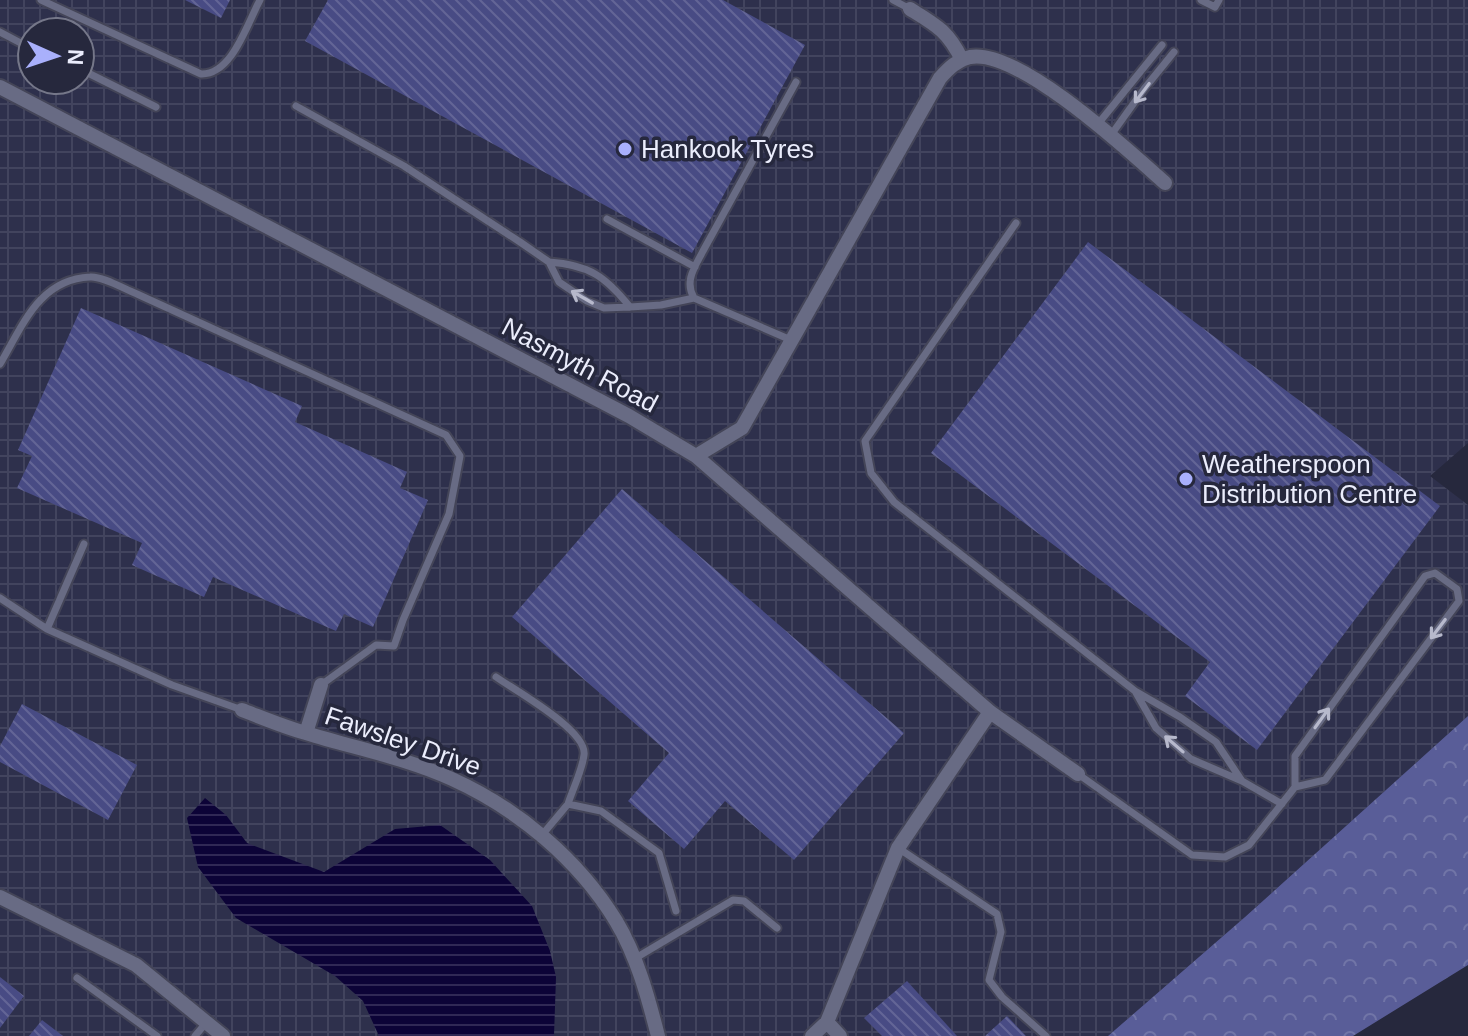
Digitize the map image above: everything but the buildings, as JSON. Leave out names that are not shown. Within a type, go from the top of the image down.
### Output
[{"type":"street","points":[[910,9],[941,27],[953,41],[962,60]]},
{"type":"street","points":[[696,456],[742,428],[940,78],[962,60],[972,56],[990,57],[1014,66],[1098,124],[1165,183]]},
{"type":"street","name":"Nasmyth Road","points":[[0,87],[629,416],[696,456],[990,712],[1078,774]]},
{"type":"street","points":[[306,733],[321,685]]},
{"type":"street","name":"Fawsley Drive","points":[[242,710],[449,777],[495,801],[542,835],[591,884],[617,923],[649,998],[658,1036]]},
{"type":"street","points":[[812,1036],[827,1022],[898,848],[990,712]]},
{"type":"street","points":[[0,897],[136,965],[223,1036]]},
{"type":"street","points":[[827,1022],[840,1036]]},
{"type":"lane","points":[[41,0],[201,74],[211,74],[222,67],[260,0]]},
{"type":"lane","points":[[893,0],[910,9]]},
{"type":"lane","points":[[1201,0],[1215,7],[1219,0]]},
{"type":"lane","points":[[1098,124],[1162,45]]},
{"type":"lane","points":[[1111,135],[1174,52]]},
{"type":"lane","points":[[96,77],[156,107]]},
{"type":"lane","points":[[694,298],[690,284],[695,267],[796,82]]},
{"type":"lane","points":[[296,106],[404,166],[549,262],[575,264],[613,285],[630,307]]},
{"type":"lane","points":[[607,219],[695,267]]},
{"type":"lane","points":[[1016,223],[865,441],[871,473],[894,502],[1135,691],[1216,742],[1242,781]]},
{"type":"lane","points":[[549,262],[559,282],[587,301],[604,308],[661,305],[694,298],[793,341]]},
{"type":"lane","points":[[0,364],[35,305],[52,287],[92,276],[446,435],[460,456],[449,514],[403,620],[399,637],[394,646],[376,645],[365,651],[321,685]]},
{"type":"lane","points":[[47,629],[84,544]]},
{"type":"lane","points":[[1078,774],[1192,855],[1225,857],[1249,845],[1295,787],[1295,756],[1425,576],[1435,573],[1457,589],[1459,601],[1325,780],[1295,787]]},
{"type":"lane","points":[[0,598],[47,629],[172,685],[242,710]]},
{"type":"lane","points":[[496,677],[572,730],[583,745],[585,753],[568,804],[542,835]]},
{"type":"lane","points":[[1135,691],[1156,728],[1191,759],[1242,781],[1282,804]]},
{"type":"lane","points":[[568,804],[601,811],[659,853],[676,911]]},
{"type":"lane","points":[[898,848],[997,914],[1001,932],[989,980],[1002,997],[1046,1036]]},
{"type":"lane","points":[[634,959],[733,900],[744,901],[777,928]]},
{"type":"lane","points":[[77,978],[157,1036]]},
{"type":"lane","points":[[195,1036],[207,1021]]},
{"type":"shaded area","points":[[0,0],[1468,0],[1468,443],[1430,476],[1468,505],[1468,716],[1108,1036],[0,1036]]},
{"type":"shaded area","points":[[205,798],[226,815],[247,843],[324,872],[395,829],[440,825],[490,860],[532,906],[550,951],[556,977],[554,1036],[379,1036],[363,1001],[335,976],[236,918],[198,867],[187,818]]},
{"type":"green space","points":[[1468,716],[1468,965],[1353,1036],[1108,1036],[1245,917]]},
{"type":"place","name":"Hankook Tyres","points":[[625,149]]},
{"type":"place","name":"Weatherspoon Distribution Centre","points":[[1186,479]]}]
